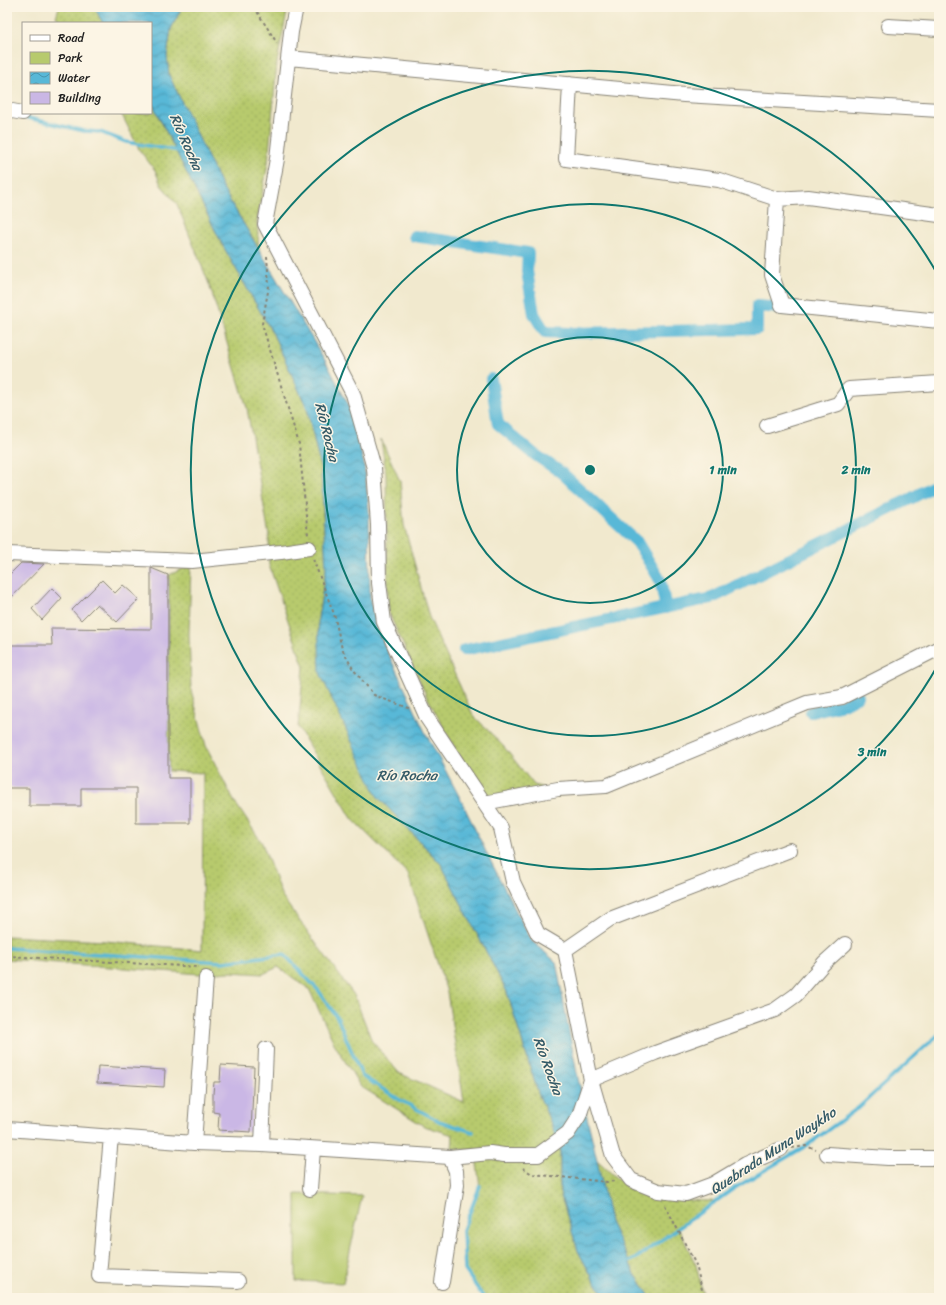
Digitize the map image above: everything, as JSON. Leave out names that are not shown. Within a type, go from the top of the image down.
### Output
[{"type":"street","points":[[296,7],[292,24],[277,159],[265,224],[353,394],[374,468],[378,525],[379,583],[384,622],[427,718],[501,828],[513,882],[538,934],[565,950],[591,1080],[613,1156],[631,1180],[658,1191],[686,1194],[713,1184],[745,1165],[781,1150]]},
{"type":"street","points":[[888,26],[939,29]]},
{"type":"street","points":[[289,58],[684,95],[939,110]]},
{"type":"street","points":[[570,84],[566,159],[719,180],[777,200],[808,198],[939,215]]},
{"type":"street","points":[[7,110],[22,113]]},
{"type":"street","points":[[777,200],[772,276],[782,305],[939,321]]},
{"type":"street","points":[[767,426],[838,404],[848,389],[939,383]]},
{"type":"street","points":[[7,554],[192,561],[309,548]]},
{"type":"street","points":[[484,803],[558,789],[606,786],[807,703],[842,696],[939,648]]},
{"type":"street","points":[[565,950],[610,919],[790,850]]},
{"type":"street","points":[[7,1129],[194,1143],[262,1145],[450,1157],[490,1154],[538,1155],[568,1133],[579,1116],[591,1080],[655,1053],[775,1010],[796,995],[824,963],[845,944]]},
{"type":"street","points":[[194,1143],[206,978]]},
{"type":"street","points":[[262,1145],[266,1049]]},
{"type":"street","points":[[110,1136],[99,1276],[238,1281]]},
{"type":"street","points":[[310,1189],[313,1149]]},
{"type":"street","points":[[827,1154],[888,1158],[939,1158]]},
{"type":"street","points":[[442,1282],[457,1185],[456,1172],[450,1157]]},
{"type":"path","points":[[254,7],[273,37],[289,58]]},
{"type":"path","points":[[267,255],[269,286],[262,324],[299,444],[309,548],[334,614],[342,649],[353,669],[374,694],[408,708],[427,718]]},
{"type":"path","points":[[7,956],[201,967],[206,978]]},
{"type":"path","points":[[781,1150],[806,1146],[827,1154]]},
{"type":"path","points":[[520,1166],[532,1174],[607,1182]]},
{"type":"path","points":[[658,1191],[696,1264],[704,1298]]},
{"type":"green space","points":[[59,7],[94,7],[102,22],[62,22],[56,17]]},
{"type":"green space","points":[[182,7],[288,7],[277,62],[268,163],[257,221],[259,249],[223,189],[169,75],[167,56],[171,29]]},
{"type":"green space","points":[[152,103],[223,246],[273,334],[307,408],[321,471],[323,509],[326,570],[318,618],[377,796],[441,864],[507,992],[538,1093],[560,1150],[560,1193],[578,1251],[592,1277],[606,1298],[484,1298],[465,1270],[463,1230],[480,1186],[475,1150],[452,1149],[453,1135],[424,1126],[360,1086],[334,1043],[309,989],[278,967],[263,974],[230,972],[200,974],[7,959],[7,936],[105,941],[202,950],[203,773],[168,771],[169,575],[191,565],[189,634],[191,690],[206,746],[234,801],[262,843],[282,897],[354,995],[372,1041],[399,1073],[464,1102],[447,992],[408,874],[353,820],[298,727],[304,667],[269,565],[269,536],[247,408],[209,284],[177,204],[161,185],[155,170],[140,151],[122,114],[152,114]]},
{"type":"green space","points":[[381,439],[400,481],[404,525],[429,617],[473,715],[504,747],[534,785],[544,788],[489,799],[456,750],[427,697],[388,611],[386,474]]},
{"type":"green space","points":[[597,1160],[627,1188],[652,1199],[716,1201],[679,1229],[696,1265],[704,1298],[651,1298],[635,1274],[610,1222]]},
{"type":"green space","points":[[296,1194],[362,1196],[343,1283],[296,1281]]},
{"type":"water","name":"Río Rocha","points":[[94,7],[182,7],[171,29],[167,56],[169,75],[223,189],[326,362],[348,404],[364,464],[369,510],[370,600],[378,631],[424,730],[460,798],[531,940],[556,962],[577,1074],[610,1222],[635,1274],[651,1298],[606,1298],[592,1277],[578,1251],[560,1193],[560,1150],[538,1093],[507,992],[441,864],[377,796],[320,673],[318,618],[326,570],[321,471],[307,408],[273,334],[223,246],[152,103],[152,22],[102,22]]},
{"type":"building","points":[[21,563],[44,564],[7,602],[7,577]]},
{"type":"building","points":[[151,568],[168,575],[168,778],[190,778],[190,823],[136,823],[136,788],[81,788],[81,806],[29,806],[29,788],[7,788],[7,645],[52,645],[51,628],[151,629]]},
{"type":"building","points":[[102,580],[115,593],[123,585],[139,599],[117,622],[97,604],[81,620],[72,610]]},
{"type":"building","points":[[52,588],[62,598],[42,620],[32,609]]},
{"type":"building","points":[[221,1065],[254,1067],[251,1132],[218,1130],[219,1113],[213,1112],[213,1094],[214,1082],[220,1082]]},
{"type":"building","points":[[98,1066],[165,1070],[164,1087],[97,1083]]},
{"type":"waterway","points":[[24,117],[84,131],[100,132],[126,142],[179,151]]},
{"type":"waterway","points":[[414,236],[528,253],[527,271],[534,314],[545,332],[569,333],[757,329],[757,306],[791,309]]},
{"type":"waterway","points":[[491,379],[498,424],[534,454],[562,473],[637,542],[660,580],[666,608]]},
{"type":"waterway","points":[[464,650],[712,598],[939,483]]},
{"type":"waterway","points":[[811,712],[843,704],[858,696]]},
{"type":"waterway","points":[[7,948],[223,962],[284,954],[319,991],[338,1019],[362,1076],[400,1100],[439,1121],[473,1132]]},
{"type":"waterway","name":"Quebrada Muna Waykho","points":[[625,1264],[635,1259],[733,1189],[806,1146],[858,1108],[939,1034]]},
{"type":"waterway","points":[[480,1186],[463,1230],[465,1270],[484,1298]]}]
